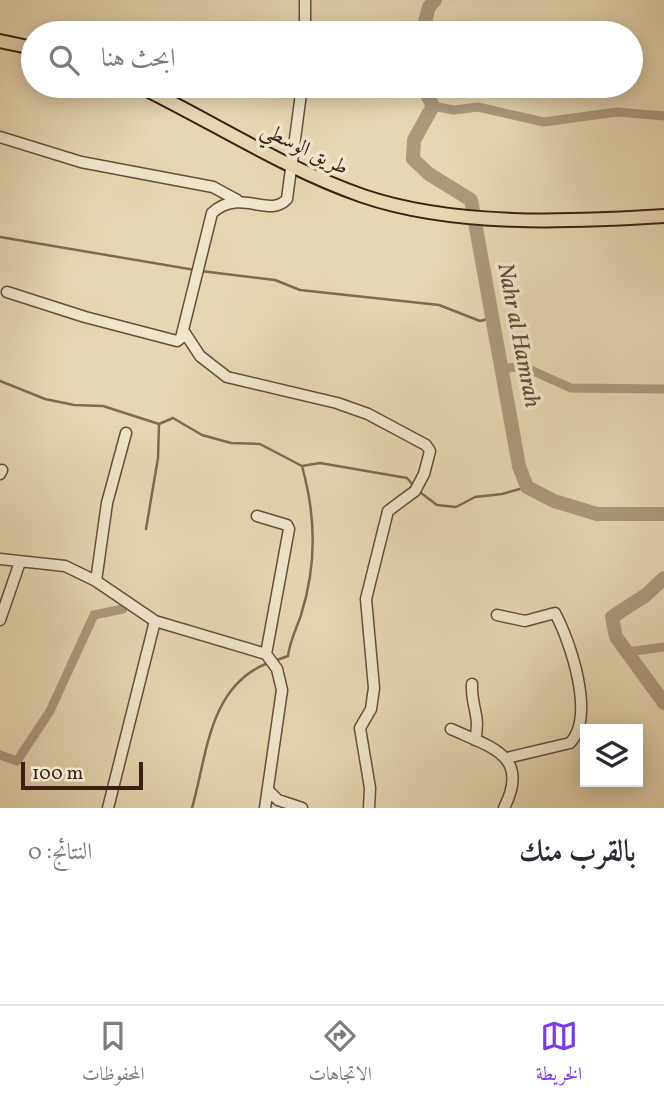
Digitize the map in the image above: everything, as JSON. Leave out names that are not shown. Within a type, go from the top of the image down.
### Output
[{"type":"main road","points":[[0,41],[21,45]]},
{"type":"main road","name":"طريق الوسطي","points":[[163,98],[292,164],[365,197],[464,217],[664,216]]},
{"type":"street","points":[[305,0],[305,21]]},
{"type":"street","points":[[0,137],[81,162],[213,187],[237,200],[272,206],[287,199],[300,98]]},
{"type":"street","points":[[7,292],[173,343],[181,338],[212,213],[237,200]]},
{"type":"street","points":[[183,330],[200,356],[227,377],[337,403],[368,414],[426,445],[430,453],[418,486],[388,511],[366,599],[374,688],[371,709],[360,728],[370,788],[369,808]]},
{"type":"street","points":[[96,582],[107,503],[126,433]]},
{"type":"street","points":[[257,516],[287,525],[289,529],[269,656],[277,669],[282,690],[265,808]]},
{"type":"street","points":[[0,559],[65,566],[96,582],[155,621],[269,656]]},
{"type":"street","points":[[1,615],[20,562]]},
{"type":"street","points":[[451,729],[507,758],[570,743],[576,732],[582,689],[576,664],[555,613],[525,621],[497,615]]},
{"type":"street","points":[[108,808],[155,621]]},
{"type":"street","points":[[471,684],[472,700],[479,721],[475,740]]},
{"type":"street","points":[[504,808],[513,780],[507,758]]},
{"type":"street","points":[[269,791],[278,800],[302,808]]},
{"type":"waterway","name":"Nahr al Hamrah","points":[[425,21],[429,7],[435,0]]},
{"type":"waterway","name":"Nahr al Hamrah","points":[[429,98],[433,106],[414,140],[413,159],[429,174],[471,200],[519,466],[527,487],[554,501],[597,514],[664,514]]},
{"type":"waterway","points":[[433,106],[454,110],[478,107],[544,122],[617,112],[664,116]]},
{"type":"waterway","points":[[0,237],[195,270]]},
{"type":"waterway","points":[[201,271],[275,280],[300,290],[439,305],[480,321],[492,318]]},
{"type":"waterway","points":[[502,368],[524,367],[571,388],[664,389]]},
{"type":"waterway","points":[[0,381],[45,399],[74,405],[103,406],[159,424],[173,418],[202,435],[231,443],[260,444],[302,466],[320,463],[407,478],[413,485]]},
{"type":"waterway","points":[[146,529],[158,458],[159,424]]},
{"type":"waterway","points":[[274,661],[288,656],[310,577],[312,522],[302,466]]},
{"type":"waterway","points":[[417,490],[437,505],[456,507],[475,497],[502,494],[527,487]]},
{"type":"waterway","name":"Nahr al Hamrah","points":[[664,578],[646,595],[612,617],[616,637],[664,703]]},
{"type":"waterway","points":[[0,755],[17,761],[50,711],[94,615],[123,609]]},
{"type":"waterway","points":[[627,652],[664,647]]},
{"type":"waterway","points":[[192,808],[213,725],[222,706],[233,688],[248,674],[268,663]]}]
